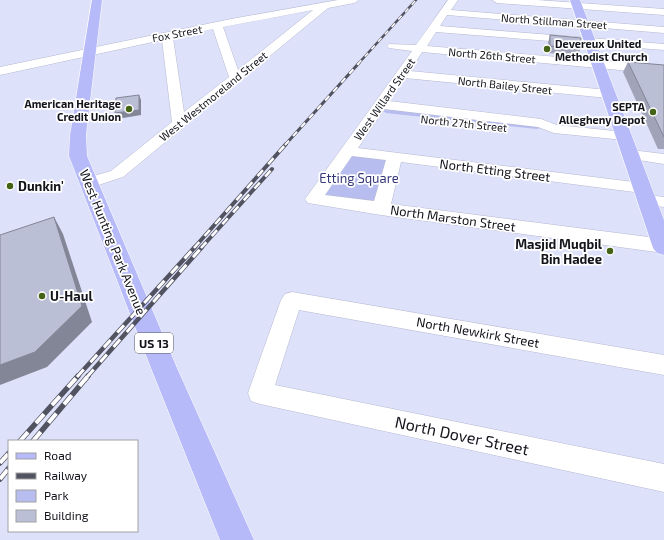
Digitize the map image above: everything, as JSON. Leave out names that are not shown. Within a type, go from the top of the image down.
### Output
[{"type":"main road","name":"West Hunting Park Avenue","points":[[97,0],[77,147],[80,161],[237,540]]},
{"type":"main road","points":[[576,3],[631,155],[651,197],[664,247]]},
{"type":"street","name":"Fox Street","points":[[0,71],[329,2],[354,0]]},
{"type":"street","name":"West Willard Street","points":[[314,199],[453,0]]},
{"type":"street","points":[[502,0],[576,3],[664,12]]},
{"type":"street","name":"West Westmoreland Street","points":[[89,183],[117,174],[329,2]]},
{"type":"street","name":"North Stillman Street","points":[[444,12],[664,30]]},
{"type":"street","points":[[217,25],[235,78]]},
{"type":"street","points":[[433,28],[664,47]]},
{"type":"street","points":[[167,35],[179,123]]},
{"type":"street","name":"North 26th Street","points":[[393,46],[664,70]]},
{"type":"street","name":"North Bailey Street","points":[[402,74],[608,94]]},
{"type":"street","name":"North 27th Street","points":[[377,108],[535,131],[546,131],[554,128],[624,136]]},
{"type":"street","name":"North Etting Street","points":[[348,151],[651,197]]},
{"type":"street","points":[[631,155],[664,159]]},
{"type":"street","points":[[381,209],[395,157]]},
{"type":"street","name":"North Marston Street","points":[[314,199],[664,247]]},
{"type":"street","name":"North Newkirk Street","points":[[260,393],[292,300],[664,365]]},
{"type":"street","name":"North Dover Street","points":[[260,393],[664,478]]},
{"type":"green space","points":[[387,109],[544,127],[537,129],[386,113],[383,111]]},
{"type":"green space","name":"Etting Square","points":[[349,154],[386,159],[374,203],[322,196]]},
{"type":"building","points":[[550,35],[581,38],[581,48],[550,46]]},
{"type":"building","points":[[628,62],[664,65],[664,137]]},
{"type":"building","points":[[139,95],[139,110],[115,113],[116,98]]},
{"type":"building","name":"U-Haul","points":[[54,217],[82,306],[35,352],[0,365],[0,235]]},
{"type":"railway","points":[[358,64],[416,0]]},
{"type":"railway","points":[[285,145],[359,63]]},
{"type":"railway","points":[[194,248],[286,144]]},
{"type":"railway","points":[[201,248],[272,169]]},
{"type":"railway","points":[[77,377],[195,247]]},
{"type":"railway","points":[[87,377],[202,247]]},
{"type":"railway","points":[[21,440],[78,376]]},
{"type":"railway","points":[[34,440],[88,376]]},
{"type":"railway","points":[[0,463],[8,454]]},
{"type":"railway","points":[[0,479],[8,469]]},
{"type":"place","name":"Devereux United Methodist Church","points":[[547,49]]},
{"type":"place","name":"American Heritage Credit Union","points":[[129,109]]},
{"type":"place","name":"SEPTA Allegheny Depot","points":[[653,112]]},
{"type":"place","name":"Dunkin'","points":[[10,186]]},
{"type":"place","name":"Masjid Muqbil Bin Hadee","points":[[610,251]]},
{"type":"place","name":"U-Haul","points":[[42,296]]}]
